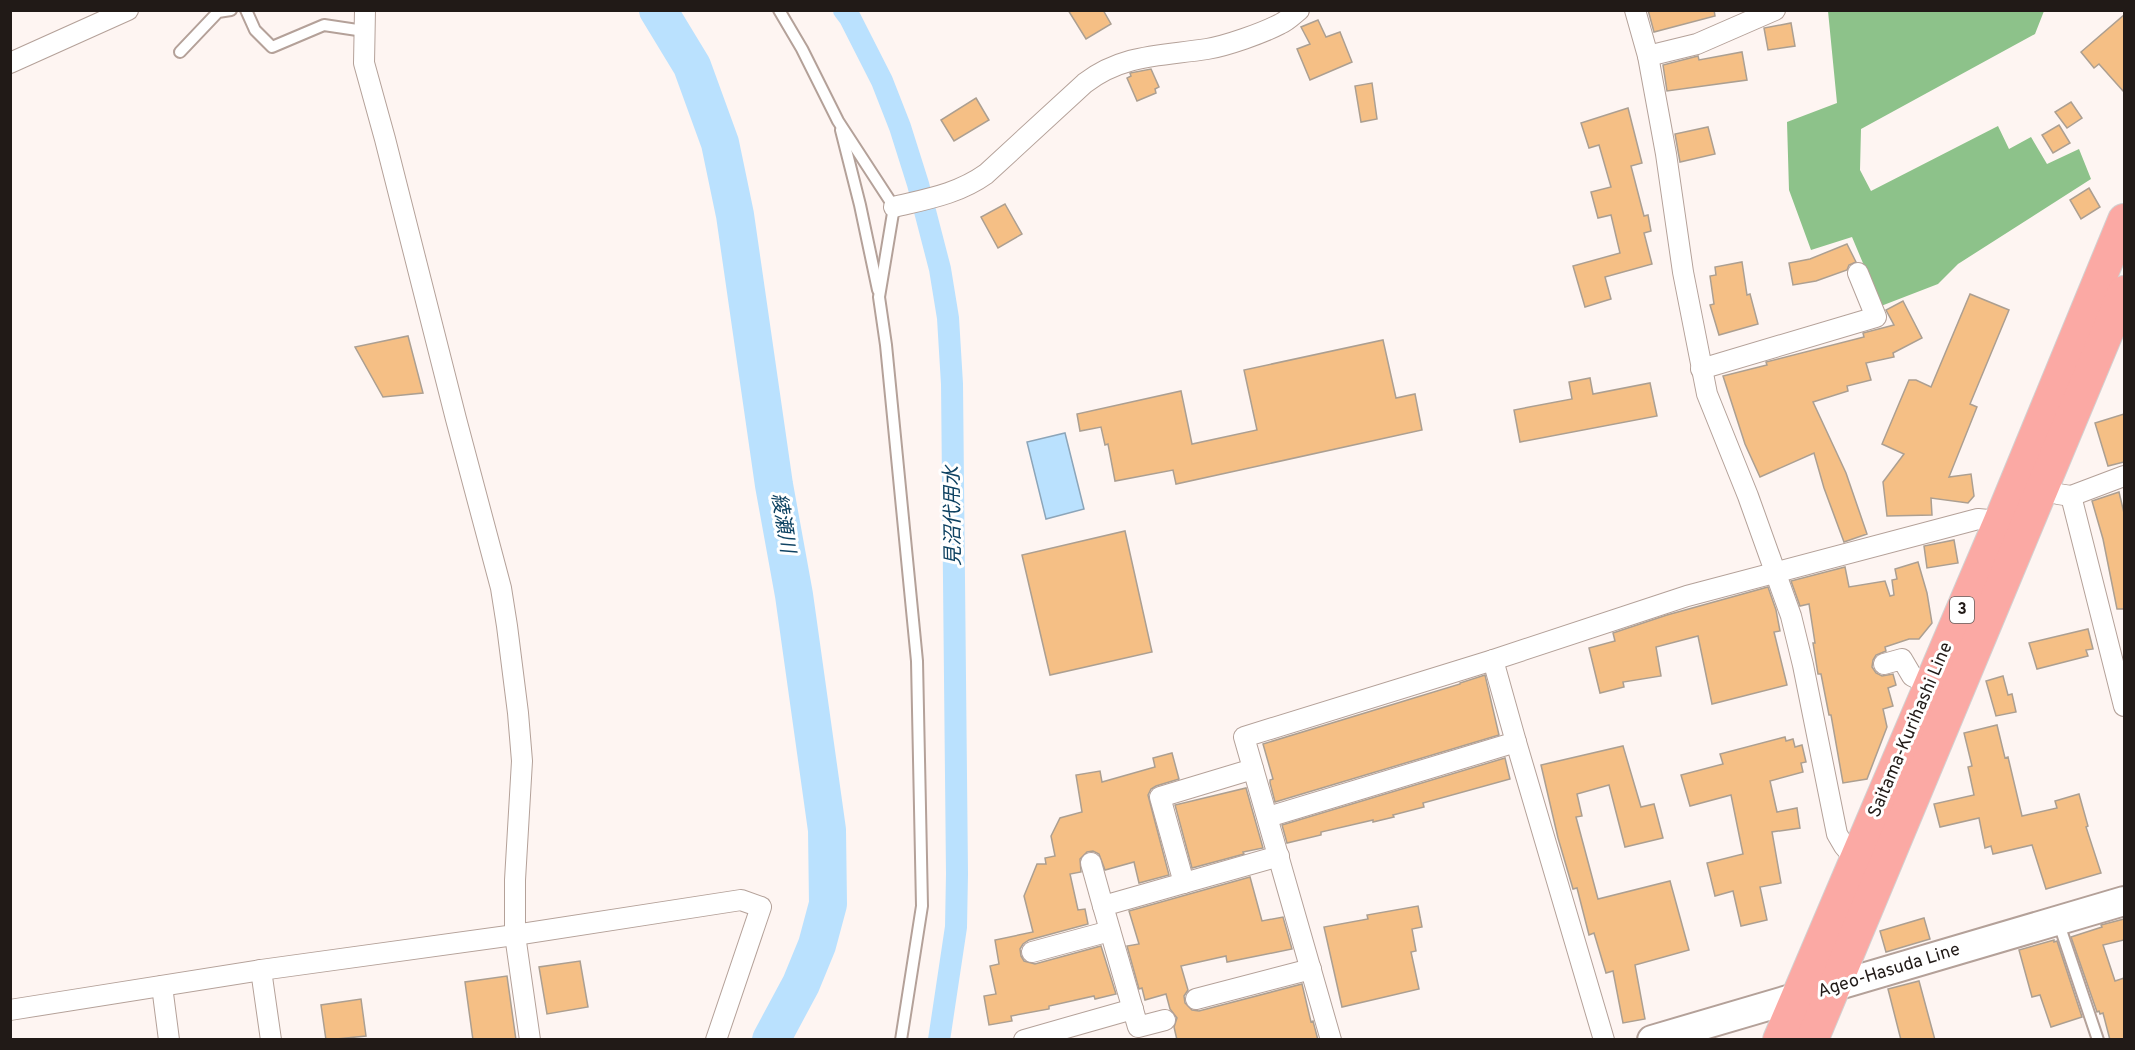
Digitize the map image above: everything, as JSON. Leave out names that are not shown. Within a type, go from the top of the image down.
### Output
[{"type":"main road","name":"Saitama-Kurihashi Line","points":[[1779,1040],[2000,521],[2124,220]]},
{"type":"main road","name":"Saitama-Kurihashi Line","points":[[1814,1038],[1833,987],[2055,494],[2124,292]]},
{"type":"main road","name":"Ageo-Hasuda Line","points":[[1653,1040],[2124,901]]},
{"type":"main road","points":[[1797,998],[1814,1038]]},
{"type":"street","points":[[10,63],[128,10]]},
{"type":"street","points":[[365,10],[364,63],[501,588],[518,713],[522,761],[515,879],[515,935],[530,1040]]},
{"type":"street","points":[[901,205],[970,185],[986,174],[1098,72],[1124,61],[1141,57],[1209,49],[1282,23],[1299,10]]},
{"type":"street","points":[[1635,10],[1648,56],[1666,154],[1683,272],[1707,393],[1748,496],[1791,616],[1837,834],[1855,859]]},
{"type":"street","points":[[1648,56],[1697,44],[1775,10]]},
{"type":"street","points":[[1701,369],[1876,317],[1858,273]]},
{"type":"street","points":[[2124,476],[2055,494],[2124,706]]},
{"type":"street","points":[[1331,1040],[1244,737],[1494,660],[1687,596],[1978,519],[2000,521]]},
{"type":"street","points":[[1884,664],[1902,659],[1912,676],[1930,685]]},
{"type":"street","points":[[1494,660],[1604,1040]]},
{"type":"street","points":[[1268,817],[1516,742]]},
{"type":"street","points":[[1184,883],[1160,798],[1253,769]]},
{"type":"street","points":[[1103,906],[1279,856]]},
{"type":"street","points":[[1091,862],[1138,1027],[1165,1020]]},
{"type":"street","points":[[10,1010],[261,970],[515,935],[741,900],[761,907],[716,1040]]},
{"type":"street","points":[[1032,952],[1110,931]]},
{"type":"street","points":[[1196,999],[1311,969]]},
{"type":"street","points":[[261,970],[271,1040]]},
{"type":"street","points":[[162,986],[169,1040]]},
{"type":"street","points":[[1024,1040],[1133,1009]]},
{"type":"lane","points":[[180,52],[218,12],[231,10]]},
{"type":"lane","points":[[246,10],[255,30],[272,47],[324,25],[364,32]]},
{"type":"lane","points":[[779,10],[802,48],[838,121],[901,205],[879,297]]},
{"type":"lane","points":[[838,121],[860,205],[879,297],[886,345],[917,661],[922,906],[901,1040]]},
{"type":"lane","points":[[2058,920],[2098,1040]]},
{"type":"green space","points":[[1828,11],[2044,11],[2035,34],[1861,129],[1860,170],[1871,191],[1998,126],[2009,149],[2031,137],[2047,164],[2079,149],[2091,179],[1958,264],[1938,284],[1881,306],[1852,237],[1811,250],[1789,190],[1787,122],[1837,103]]},
{"type":"water","points":[[1065,433],[1084,509],[1046,519],[1027,442]]},
{"type":"building","points":[[1068,10],[1103,10],[1111,24],[1086,39]]},
{"type":"building","points":[[1648,10],[1714,10],[1715,16],[1654,32]]},
{"type":"building","points":[[2124,15],[2124,92],[2099,64],[2094,68],[2081,52]]},
{"type":"building","points":[[1318,20],[1326,37],[1340,32],[1352,62],[1310,80],[1297,49],[1310,44],[1301,27]]},
{"type":"building","points":[[1791,23],[1795,46],[1768,50],[1764,28]]},
{"type":"building","points":[[1742,52],[1747,80],[1667,91],[1663,65],[1698,56],[1699,60]]},
{"type":"building","points":[[1151,69],[1159,87],[1155,89],[1156,93],[1137,101],[1127,78],[1131,76],[1130,73]]},
{"type":"building","points":[[1372,83],[1377,119],[1361,122],[1355,86]]},
{"type":"building","points":[[976,98],[989,120],[954,141],[941,120]]},
{"type":"building","points":[[2071,102],[2082,118],[2067,128],[2055,112]]},
{"type":"building","points":[[1628,108],[1642,163],[1631,166],[1644,216],[1648,215],[1651,231],[1644,233],[1652,264],[1605,277],[1611,299],[1585,307],[1573,266],[1620,253],[1611,215],[1598,218],[1591,192],[1611,187],[1599,145],[1589,148],[1581,123]]},
{"type":"building","points":[[2059,125],[2070,143],[2053,153],[2042,135]]},
{"type":"building","points":[[1708,127],[1715,154],[1680,162],[1675,134]]},
{"type":"building","points":[[2089,188],[2100,207],[2081,219],[2070,200]]},
{"type":"building","points":[[1005,204],[1022,234],[998,248],[981,217]]},
{"type":"building","points":[[1847,244],[1856,262],[1849,265],[1847,270],[1816,281],[1793,285],[1789,263],[1810,259]]},
{"type":"building","points":[[1742,262],[1747,295],[1750,294],[1758,324],[1719,335],[1710,305],[1714,304],[1710,276],[1716,275],[1715,267]]},
{"type":"building","points":[[1970,294],[2009,310],[1970,404],[1977,407],[1949,477],[1971,474],[1974,496],[1968,503],[1931,498],[1932,515],[1887,516],[1883,482],[1904,454],[1882,444],[1909,380],[1916,380],[1931,387]]},
{"type":"building","points":[[1903,301],[1922,338],[1893,353],[1894,357],[1866,363],[1871,380],[1847,386],[1848,391],[1813,402],[1846,473],[1867,534],[1844,542],[1814,453],[1760,477],[1745,444],[1723,376],[1767,365],[1766,362],[1864,337],[1863,333],[1894,325],[1886,310]]},
{"type":"building","points":[[408,336],[423,393],[383,397],[355,347]]},
{"type":"building","points":[[1383,340],[1396,398],[1415,394],[1422,430],[1176,484],[1173,470],[1115,481],[1108,444],[1105,445],[1101,427],[1080,431],[1077,414],[1181,391],[1192,444],[1257,430],[1244,370]]},
{"type":"building","points":[[1590,378],[1593,394],[1650,383],[1657,416],[1520,442],[1514,410],[1572,399],[1569,382]]},
{"type":"building","points":[[2124,414],[2124,462],[2108,466],[2095,423]]},
{"type":"building","points":[[2119,492],[2124,513],[2124,609],[2117,609],[2103,539],[2092,501]]},
{"type":"building","points":[[1125,531],[1152,652],[1050,675],[1022,555]]},
{"type":"building","points":[[1954,540],[1958,563],[1927,568],[1924,546]]},
{"type":"building","points":[[1918,562],[1927,593],[1932,623],[1919,639],[1909,639],[1885,647],[1886,651],[1876,655],[1873,660],[1872,667],[1876,673],[1882,676],[1893,674],[1896,685],[1888,688],[1893,706],[1883,709],[1887,727],[1867,779],[1843,783],[1831,715],[1829,715],[1821,674],[1818,674],[1809,604],[1800,606],[1791,581],[1845,567],[1849,587],[1885,581],[1890,596],[1894,595],[1892,580],[1897,579],[1895,569]]},
{"type":"building","points":[[1768,587],[1776,610],[1780,631],[1774,632],[1787,685],[1712,704],[1698,636],[1656,647],[1661,676],[1623,682],[1624,687],[1600,693],[1589,648],[1615,641],[1613,633],[1667,615]]},
{"type":"building","points":[[2088,629],[2093,649],[2086,650],[2088,656],[2037,669],[2029,643]]},
{"type":"building","points":[[1485,675],[1499,735],[1275,802],[1270,783],[1273,779],[1263,744]]},
{"type":"building","points":[[2003,676],[2008,695],[2012,694],[2016,712],[1996,716],[1986,681]]},
{"type":"building","points":[[1997,725],[2005,758],[2008,757],[2022,816],[2057,808],[2055,801],[2079,794],[2088,826],[2086,827],[2101,873],[2046,889],[2032,845],[1993,854],[1991,846],[1985,848],[1979,818],[1940,827],[1934,804],[1974,795],[1968,767],[1972,766],[1964,733]]},
{"type":"building","points":[[1785,737],[1786,741],[1793,739],[1795,747],[1802,745],[1806,762],[1801,763],[1803,772],[1770,781],[1777,812],[1797,808],[1800,828],[1772,832],[1781,883],[1760,887],[1767,920],[1741,926],[1733,891],[1715,896],[1707,863],[1743,854],[1731,795],[1690,806],[1681,775],[1723,764],[1720,754]]},
{"type":"building","points":[[1623,746],[1641,807],[1654,804],[1663,838],[1625,847],[1609,785],[1577,794],[1582,816],[1576,817],[1598,899],[1670,881],[1689,950],[1635,965],[1645,1019],[1623,1023],[1613,971],[1606,973],[1594,933],[1589,935],[1577,888],[1573,889],[1541,765]]},
{"type":"building","points":[[1172,753],[1179,779],[1156,786],[1148,795],[1169,875],[1139,883],[1134,862],[1105,870],[1099,854],[1093,851],[1087,852],[1080,859],[1081,872],[1070,874],[1078,910],[1085,909],[1088,924],[1029,940],[1020,949],[1024,961],[1035,964],[1101,946],[1116,994],[1095,999],[1094,996],[1049,1006],[1049,1009],[1011,1016],[1012,1021],[989,1025],[984,996],[996,994],[990,966],[999,964],[995,940],[1033,932],[1024,896],[1037,864],[1046,864],[1045,858],[1055,856],[1051,836],[1060,818],[1082,812],[1076,775],[1100,771],[1102,782],[1155,767],[1153,758]]},
{"type":"building","points":[[1505,758],[1510,779],[1423,803],[1424,807],[1393,815],[1394,817],[1321,832],[1321,835],[1287,843],[1282,825]]},
{"type":"building","points":[[1246,788],[1263,848],[1192,868],[1175,805]]},
{"type":"building","points":[[1250,877],[1262,921],[1283,917],[1292,949],[1227,962],[1226,956],[1181,966],[1188,990],[1184,996],[1185,1003],[1192,1010],[1199,1011],[1302,984],[1318,1040],[1177,1040],[1174,1027],[1177,1018],[1170,1009],[1166,994],[1145,1000],[1142,988],[1139,989],[1127,946],[1139,944],[1129,911]]},
{"type":"building","points":[[1418,906],[1422,927],[1412,929],[1416,951],[1411,952],[1419,989],[1342,1007],[1324,927],[1368,919],[1367,915]]},
{"type":"building","points":[[1924,918],[1930,939],[1886,952],[1880,931]]},
{"type":"building","points":[[2124,919],[2124,940],[2103,945],[2115,981],[2124,978],[2124,1040],[2110,1040],[2103,1013],[2097,1012],[2071,937]]},
{"type":"building","points":[[2054,940],[2054,942],[2057,941],[2082,1017],[2051,1027],[2040,995],[2032,997],[2019,950]]},
{"type":"building","points":[[580,961],[588,1007],[547,1014],[539,967]]},
{"type":"building","points":[[507,976],[516,1040],[473,1040],[465,982]]},
{"type":"building","points":[[1919,981],[1935,1040],[1901,1040],[1888,989]]},
{"type":"building","points":[[361,999],[366,1036],[326,1040],[321,1005]]},
{"type":"waterway","name":"綾瀬川","points":[[658,10],[692,66],[720,143],[735,215],[774,485],[794,595],[827,830],[828,904],[817,945],[801,984],[771,1040]]},
{"type":"waterway","name":"見沼代用水","points":[[844,10],[882,81],[900,127],[918,184],[940,269],[948,318],[952,384],[957,874],[956,927],[939,1040]]}]
